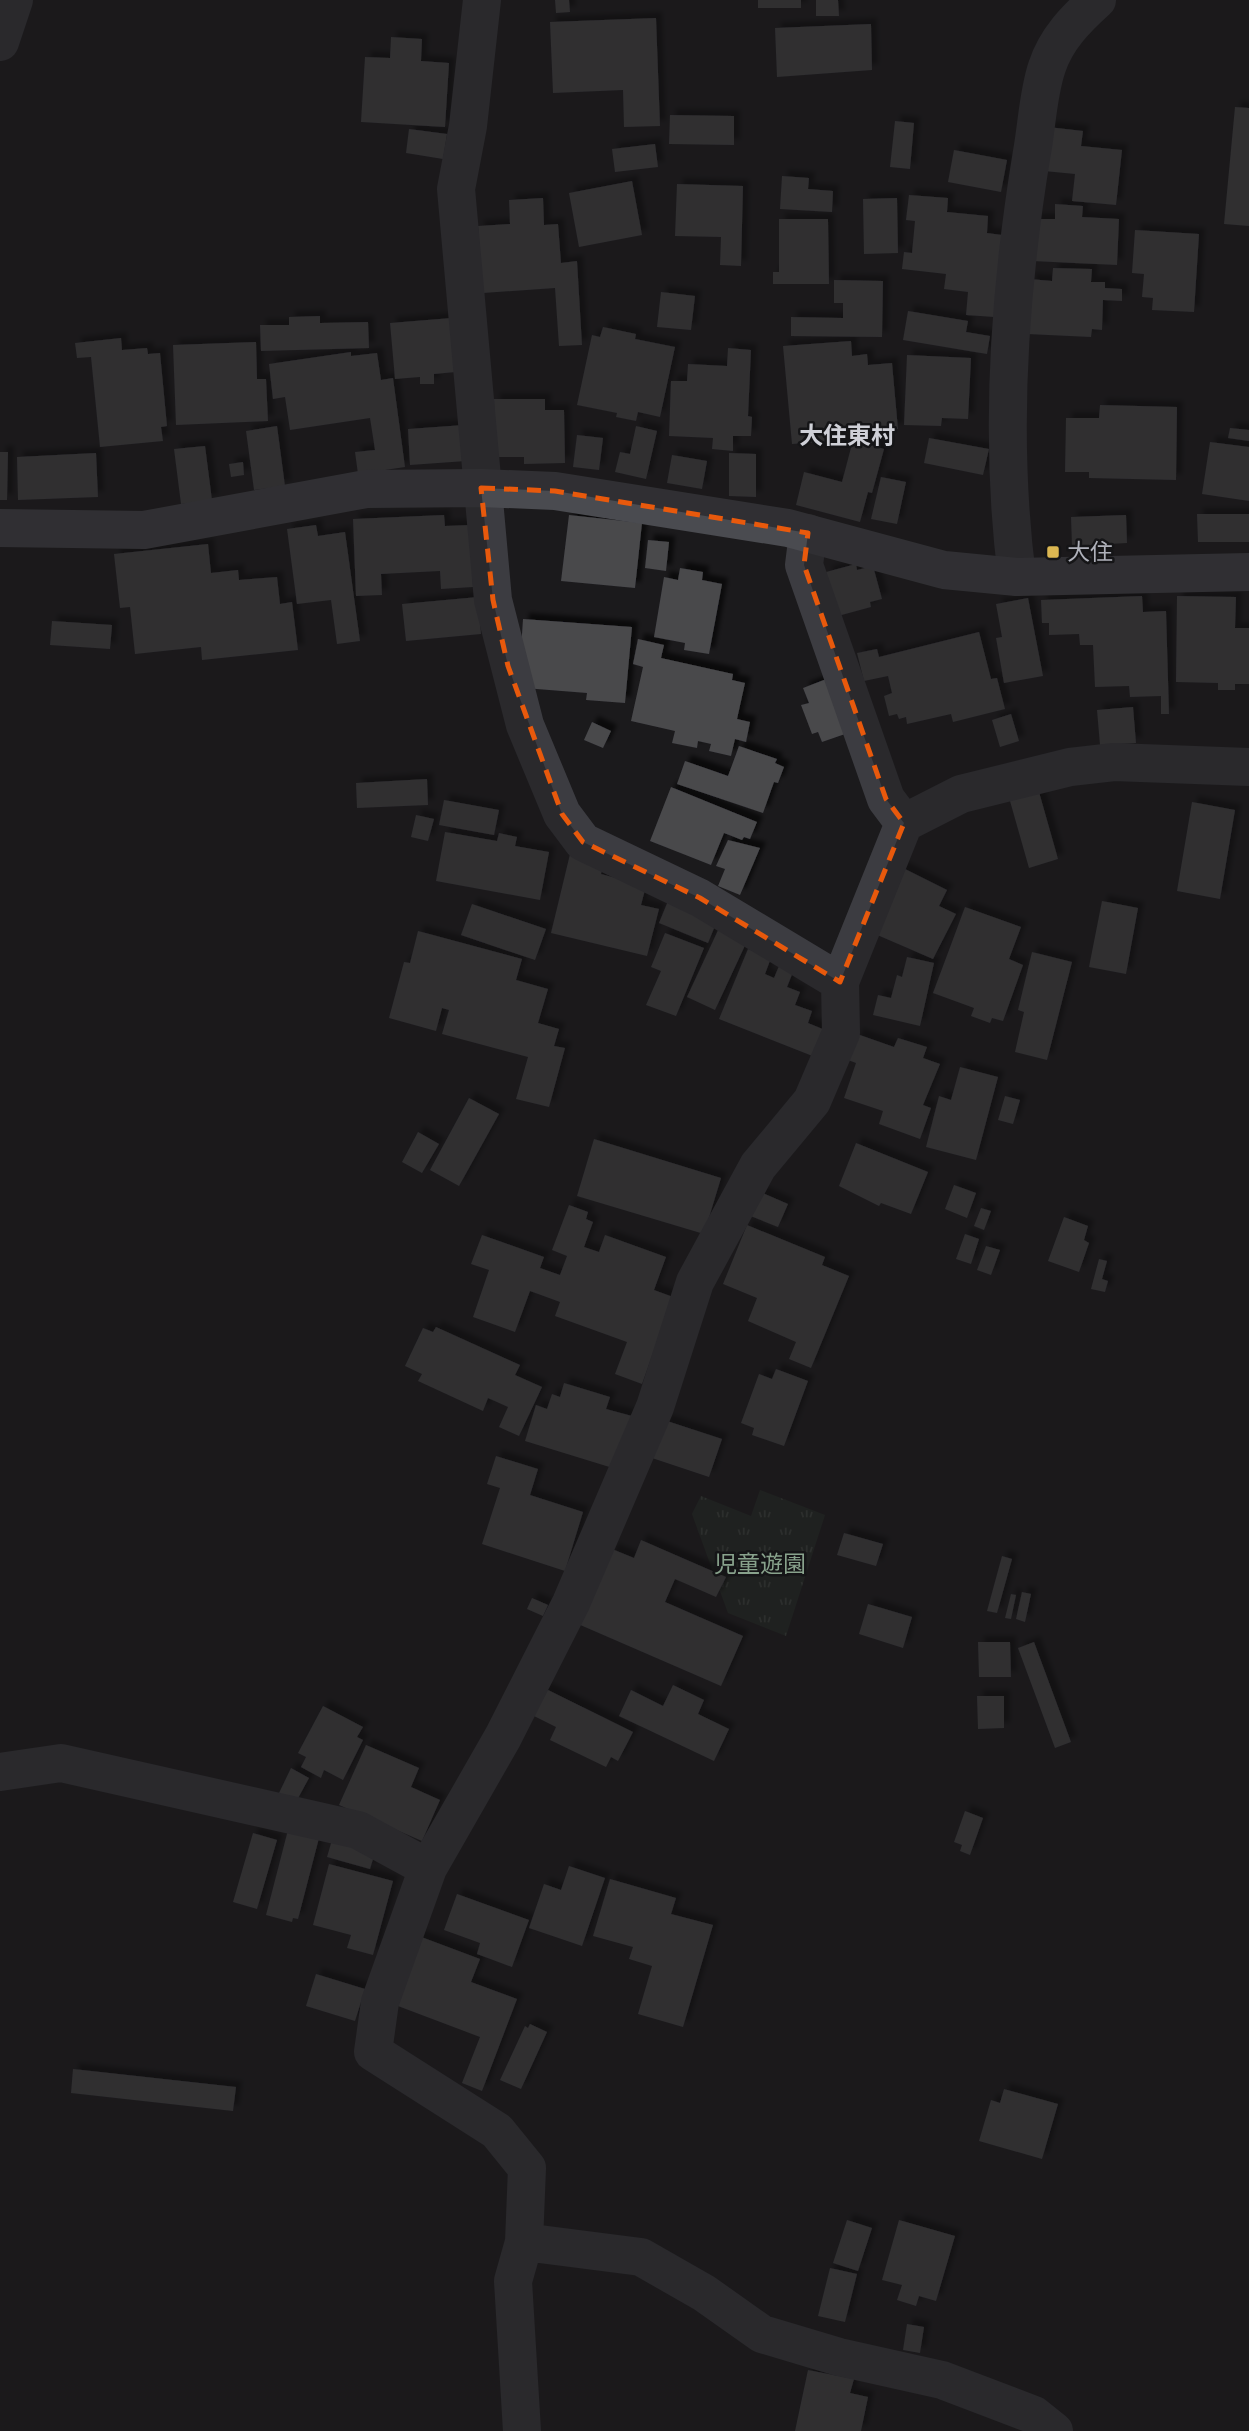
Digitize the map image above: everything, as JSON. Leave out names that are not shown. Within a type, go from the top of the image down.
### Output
[{"type":"street","points":[[0,42],[14,0]]},
{"type":"street","points":[[482,0],[468,126],[456,190],[481,488],[494,600],[508,666],[525,725],[562,814],[583,842],[700,898],[840,982]]},
{"type":"street","points":[[1017,577],[1009,475],[1008,393],[1021,219],[1047,67],[1069,26],[1097,0]]},
{"type":"street","points":[[0,528],[144,530],[366,489],[481,488],[555,491],[808,533],[944,570],[1017,577],[1249,572]]},
{"type":"street","points":[[808,533],[804,565],[886,799],[904,824]]},
{"type":"street","points":[[522,2431],[513,2281],[524,2242],[527,2168],[497,2131],[373,2052],[380,2002],[428,1868],[503,1737],[571,1603],[654,1407],[695,1282],[758,1166],[812,1101],[841,1032],[840,982],[904,824],[961,794],[1070,767],[1114,762],[1249,767]]},
{"type":"street","points":[[0,1772],[61,1763],[358,1830],[428,1868]]},
{"type":"street","points":[[524,2242],[641,2257],[704,2292],[762,2333],[839,2357],[942,2380],[1034,2415],[1054,2431]]},
{"type":"highlighted area","points":[[481,488],[555,491],[808,533],[804,565],[886,799],[904,823],[840,982],[700,898],[583,842],[562,814],[508,666],[493,600]]},
{"type":"green space","name":"児童遊園","points":[[760,1490],[825,1515],[786,1636],[728,1613],[692,1514],[701,1496],[751,1516]]},
{"type":"building","points":[[555,0],[569,0],[570,12],[556,13]]},
{"type":"building","points":[[758,0],[801,0],[801,8],[758,8]]},
{"type":"building","points":[[816,0],[838,0],[839,16],[816,16]]},
{"type":"building","points":[[656,18],[660,126],[624,127],[623,90],[553,93],[550,22]]},
{"type":"building","points":[[871,24],[872,70],[777,77],[775,28]]},
{"type":"building","points":[[391,37],[422,39],[421,61],[449,63],[445,127],[361,122],[365,57],[390,58]]},
{"type":"building","points":[[1235,107],[1249,108],[1249,226],[1224,224]]},
{"type":"building","points":[[670,115],[734,116],[734,145],[669,144]]},
{"type":"building","points":[[895,121],[914,123],[910,169],[890,167]]},
{"type":"building","points":[[1048,127],[1083,131],[1081,146],[1122,150],[1116,205],[1072,201],[1075,174],[1044,171]]},
{"type":"building","points":[[409,129],[447,134],[443,159],[406,153]]},
{"type":"building","points":[[655,144],[658,167],[615,172],[612,149]]},
{"type":"building","points":[[954,150],[1007,160],[1001,192],[948,182]]},
{"type":"building","points":[[782,176],[809,178],[808,189],[833,191],[832,212],[780,209]]},
{"type":"building","points":[[632,181],[642,235],[579,247],[569,193]]},
{"type":"building","points":[[677,184],[743,186],[741,266],[720,265],[721,237],[675,236]]},
{"type":"building","points":[[909,195],[948,198],[947,212],[988,216],[987,233],[1002,235],[994,317],[966,315],[968,292],[944,289],[946,274],[902,269],[904,252],[912,253],[915,221],[906,220]]},
{"type":"building","points":[[543,198],[544,225],[558,224],[561,263],[577,261],[582,345],[559,346],[555,288],[483,293],[478,226],[510,224],[509,200]]},
{"type":"building","points":[[897,198],[898,253],[864,254],[863,199]]},
{"type":"building","points":[[1055,204],[1083,206],[1082,217],[1119,219],[1117,265],[1032,261],[1034,219],[1055,219]]},
{"type":"building","points":[[779,219],[828,219],[829,284],[773,284],[773,272],[779,272]]},
{"type":"building","points":[[1135,230],[1199,234],[1194,312],[1152,310],[1153,298],[1142,297],[1144,274],[1132,273]]},
{"type":"building","points":[[1053,268],[1092,269],[1091,282],[1105,282],[1105,288],[1122,289],[1122,301],[1103,300],[1102,330],[1092,329],[1091,337],[1027,334],[1030,279],[1052,281]]},
{"type":"building","points":[[834,280],[883,281],[882,337],[791,336],[791,317],[843,318],[843,303],[834,303]]},
{"type":"building","points":[[661,292],[695,296],[691,330],[657,327]]},
{"type":"building","points":[[908,311],[968,321],[966,332],[990,336],[987,354],[903,340]]},
{"type":"building","points":[[320,316],[320,323],[368,322],[369,348],[261,351],[260,325],[289,325],[289,317]]},
{"type":"building","points":[[452,318],[456,372],[434,374],[434,384],[420,384],[420,377],[395,379],[390,323]]},
{"type":"building","points":[[603,327],[636,334],[635,339],[675,347],[660,417],[638,412],[636,421],[616,417],[617,413],[577,405],[592,335],[600,337]]},
{"type":"building","points":[[121,338],[122,350],[147,348],[148,354],[160,353],[167,426],[161,427],[163,441],[100,447],[91,357],[77,358],[75,343]]},
{"type":"building","points":[[851,341],[852,356],[867,354],[868,365],[892,363],[898,429],[869,431],[869,425],[835,428],[836,441],[792,444],[783,346]]},
{"type":"building","points":[[256,342],[257,379],[266,379],[268,421],[176,425],[173,345]]},
{"type":"building","points":[[728,348],[751,350],[748,416],[752,417],[751,436],[733,436],[733,451],[712,449],[713,438],[669,436],[671,381],[687,381],[688,364],[727,366]]},
{"type":"building","points":[[351,352],[351,356],[377,353],[381,380],[393,378],[405,467],[358,474],[355,452],[375,450],[370,418],[290,430],[285,397],[273,399],[269,364]]},
{"type":"building","points":[[907,355],[971,358],[968,419],[942,418],[941,426],[904,425]]},
{"type":"building","points":[[494,399],[545,399],[545,410],[564,410],[565,463],[524,464],[524,457],[495,457]]},
{"type":"building","points":[[1100,405],[1177,407],[1176,480],[1089,478],[1089,472],[1065,472],[1066,418],[1099,418]]},
{"type":"building","points":[[464,425],[466,461],[410,465],[408,429]]},
{"type":"building","points":[[277,426],[285,486],[254,490],[246,431]]},
{"type":"building","points":[[636,426],[657,431],[646,479],[615,472],[620,452],[630,454]]},
{"type":"building","points":[[1230,428],[1249,430],[1249,441],[1228,438]]},
{"type":"building","points":[[577,435],[603,438],[599,470],[573,467]]},
{"type":"building","points":[[929,438],[989,449],[983,475],[924,463]]},
{"type":"building","points":[[853,440],[884,449],[872,493],[868,492],[860,522],[796,505],[804,472],[842,482]]},
{"type":"building","points":[[1210,442],[1249,447],[1249,501],[1202,494]]},
{"type":"building","points":[[205,446],[212,500],[181,504],[174,449]]},
{"type":"building","points":[[0,452],[8,452],[7,500],[0,500]]},
{"type":"building","points":[[96,453],[98,497],[18,500],[17,457]]},
{"type":"building","points":[[729,453],[756,454],[756,497],[729,496]]},
{"type":"building","points":[[672,455],[707,461],[702,489],[667,483]]},
{"type":"building","points":[[243,462],[244,475],[231,477],[229,464]]},
{"type":"building","points":[[881,477],[906,482],[897,524],[871,519]]},
{"type":"building","points":[[1197,514],[1249,514],[1249,542],[1198,542]]},
{"type":"building","points":[[444,515],[445,526],[470,525],[473,587],[441,589],[440,571],[381,574],[382,595],[356,596],[353,519]]},
{"type":"building","points":[[569,515],[642,523],[635,588],[561,581]]},
{"type":"building","points":[[1126,515],[1127,543],[1072,546],[1071,517]]},
{"type":"building","points":[[316,525],[318,536],[345,532],[360,641],[337,644],[331,600],[297,604],[287,529]]},
{"type":"building","points":[[648,540],[669,542],[666,571],[645,568]]},
{"type":"building","points":[[208,544],[211,573],[238,570],[239,580],[277,577],[280,604],[292,602],[298,650],[202,660],[201,647],[135,654],[130,607],[120,608],[114,554]]},
{"type":"building","points":[[856,564],[857,570],[873,566],[882,599],[870,602],[871,607],[838,616],[826,572]]},
{"type":"building","points":[[680,568],[703,572],[702,580],[722,584],[709,654],[684,650],[685,643],[654,637],[664,577],[678,580]]},
{"type":"building","points":[[1142,596],[1143,612],[1166,611],[1169,714],[1161,714],[1161,696],[1130,697],[1129,686],[1095,687],[1093,645],[1080,645],[1079,634],[1049,635],[1049,623],[1042,623],[1041,600]]},
{"type":"building","points":[[1177,596],[1236,597],[1235,628],[1249,628],[1249,684],[1235,684],[1235,690],[1218,690],[1218,683],[1176,682]]},
{"type":"building","points":[[478,597],[481,634],[406,641],[402,604]]},
{"type":"building","points":[[1028,598],[1043,676],[1004,683],[996,638],[1002,637],[996,604]]},
{"type":"building","points":[[523,619],[632,627],[625,703],[586,700],[587,693],[524,688],[520,665]]},
{"type":"building","points":[[52,621],[112,625],[110,649],[50,645]]},
{"type":"building","points":[[979,632],[991,679],[997,678],[1005,709],[953,722],[951,714],[907,724],[906,717],[899,719],[897,714],[889,716],[884,696],[892,693],[888,676],[864,681],[857,653],[877,649],[879,657]]},
{"type":"building","points":[[638,639],[664,645],[661,658],[733,674],[732,680],[745,683],[737,719],[750,722],[746,742],[735,739],[731,756],[709,751],[711,744],[698,741],[697,748],[672,743],[675,731],[631,721],[643,667],[633,664]]},
{"type":"building","points":[[829,678],[848,733],[822,742],[818,732],[812,734],[801,705],[809,703],[803,688]]},
{"type":"building","points":[[1133,707],[1136,743],[1100,745],[1097,710]]},
{"type":"building","points":[[1011,714],[1019,741],[1000,747],[992,720]]},
{"type":"building","points":[[592,722],[611,731],[603,748],[584,740]]},
{"type":"building","points":[[739,746],[777,759],[775,763],[784,767],[778,783],[774,782],[763,813],[677,784],[685,761],[728,776]]},
{"type":"building","points":[[427,779],[428,805],[357,808],[356,783]]},
{"type":"building","points":[[671,787],[757,822],[750,839],[744,837],[742,840],[724,833],[711,865],[650,841]]},
{"type":"building","points":[[1039,792],[1058,859],[1029,868],[1010,801]]},
{"type":"building","points":[[444,800],[499,810],[494,835],[439,825]]},
{"type":"building","points":[[1192,802],[1235,810],[1220,899],[1177,891]]},
{"type":"building","points":[[416,815],[434,819],[428,841],[411,837]]},
{"type":"building","points":[[445,832],[497,841],[499,833],[517,837],[515,846],[549,852],[540,900],[436,881]]},
{"type":"building","points":[[728,840],[760,848],[740,895],[718,886],[725,869],[716,866]]},
{"type":"building","points":[[571,850],[605,858],[601,874],[646,886],[641,905],[659,909],[647,956],[551,933]]},
{"type":"building","points":[[893,863],[947,890],[939,906],[956,914],[933,959],[861,928]]},
{"type":"building","points":[[668,901],[717,921],[708,943],[659,923]]},
{"type":"building","points":[[1102,901],[1138,908],[1126,974],[1089,967]]},
{"type":"building","points":[[472,904],[546,929],[535,960],[461,935]]},
{"type":"building","points":[[965,907],[1021,927],[1009,959],[1023,965],[1003,1021],[992,1018],[990,1023],[971,1016],[974,1008],[933,993]]},
{"type":"building","points":[[720,926],[748,939],[715,1010],[687,997]]},
{"type":"building","points":[[418,931],[522,959],[516,980],[548,989],[538,1023],[559,1029],[554,1046],[565,1048],[549,1107],[516,1099],[528,1057],[442,1034],[449,1010],[442,1008],[436,1031],[389,1018],[404,962],[410,963]]},
{"type":"building","points":[[665,933],[704,948],[676,1016],[646,1005],[661,971],[651,967]]},
{"type":"building","points":[[748,949],[771,958],[765,974],[774,978],[779,966],[793,972],[787,987],[800,992],[795,1005],[812,1011],[808,1023],[825,1030],[815,1057],[719,1019]]},
{"type":"building","points":[[1032,952],[1072,962],[1047,1060],[1015,1052],[1024,1012],[1018,1010]]},
{"type":"building","points":[[907,957],[934,963],[920,1026],[873,1015],[878,995],[891,998],[897,975],[902,977]]},
{"type":"building","points":[[857,1034],[894,1047],[898,1038],[927,1047],[923,1058],[940,1064],[923,1105],[931,1108],[920,1139],[879,1124],[883,1111],[844,1098],[856,1063],[848,1060]]},
{"type":"building","points":[[960,1067],[998,1077],[976,1160],[926,1147],[939,1096],[951,1100]]},
{"type":"building","points":[[1005,1096],[1020,1100],[1013,1124],[998,1120]]},
{"type":"building","points":[[469,1098],[499,1114],[459,1186],[430,1170]]},
{"type":"building","points":[[418,1132],[439,1144],[422,1173],[402,1162]]},
{"type":"building","points":[[594,1139],[721,1178],[704,1234],[577,1196]]},
{"type":"building","points":[[856,1143],[928,1172],[911,1214],[881,1203],[879,1206],[839,1186]]},
{"type":"building","points":[[954,1185],[976,1193],[967,1218],[945,1209]]},
{"type":"building","points":[[758,1191],[788,1204],[778,1227],[748,1215]]},
{"type":"building","points":[[569,1205],[588,1212],[586,1219],[593,1222],[584,1247],[599,1252],[605,1235],[666,1257],[654,1290],[673,1297],[642,1384],[615,1374],[627,1342],[555,1316],[560,1302],[530,1291],[515,1332],[473,1317],[489,1270],[471,1264],[482,1235],[544,1257],[540,1268],[560,1275],[567,1256],[552,1250]]},
{"type":"building","points":[[981,1208],[991,1211],[984,1230],[974,1226]]},
{"type":"building","points":[[1064,1217],[1088,1226],[1084,1240],[1089,1243],[1079,1272],[1048,1261]]},
{"type":"building","points":[[747,1225],[825,1257],[822,1265],[849,1276],[811,1368],[789,1359],[796,1342],[748,1321],[757,1298],[723,1284]]},
{"type":"building","points":[[965,1234],[979,1239],[971,1264],[956,1259]]},
{"type":"building","points":[[986,1246],[1000,1250],[991,1275],[977,1270]]},
{"type":"building","points":[[1099,1259],[1107,1261],[1102,1279],[1108,1281],[1105,1292],[1091,1289]]},
{"type":"building","points":[[436,1327],[520,1365],[515,1375],[542,1387],[519,1436],[499,1427],[508,1407],[488,1398],[483,1411],[418,1381],[422,1374],[405,1366],[423,1328],[433,1332]]},
{"type":"building","points":[[776,1369],[808,1381],[784,1446],[752,1435],[754,1428],[741,1423],[759,1374],[772,1379]]},
{"type":"building","points":[[564,1383],[610,1397],[606,1409],[632,1416],[616,1469],[525,1441],[536,1405],[547,1409],[552,1394],[560,1397]]},
{"type":"building","points":[[664,1420],[722,1439],[709,1477],[652,1458]]},
{"type":"building","points":[[496,1456],[538,1469],[530,1495],[583,1512],[565,1571],[482,1544],[500,1488],[487,1484]]},
{"type":"building","points":[[844,1533],[883,1544],[876,1566],[837,1555]]},
{"type":"building","points":[[641,1540],[726,1577],[716,1597],[675,1579],[665,1602],[743,1636],[721,1686],[578,1624],[612,1549],[634,1558]]},
{"type":"building","points":[[1002,1556],[1012,1559],[997,1613],[987,1611]]},
{"type":"building","points":[[1022,1592],[1031,1594],[1025,1622],[1016,1619]]},
{"type":"building","points":[[1011,1594],[1016,1595],[1011,1619],[1005,1618]]},
{"type":"building","points":[[532,1598],[548,1605],[543,1616],[527,1609]]},
{"type":"building","points":[[868,1604],[912,1617],[903,1648],[859,1634]]},
{"type":"building","points":[[978,1642],[1010,1642],[1011,1677],[979,1677]]},
{"type":"building","points":[[1034,1642],[1071,1742],[1055,1748],[1018,1648]]},
{"type":"building","points":[[673,1685],[704,1700],[698,1714],[729,1729],[714,1761],[619,1716],[631,1690],[663,1706]]},
{"type":"building","points":[[544,1688],[633,1732],[618,1761],[611,1757],[606,1767],[550,1740],[556,1727],[530,1714]]},
{"type":"building","points":[[977,1696],[1004,1696],[1004,1728],[978,1729]]},
{"type":"building","points":[[323,1706],[363,1727],[357,1737],[363,1740],[343,1780],[324,1770],[321,1778],[301,1767],[306,1757],[298,1753]]},
{"type":"building","points":[[366,1745],[419,1768],[411,1787],[440,1800],[422,1841],[339,1805]]},
{"type":"building","points":[[291,1768],[309,1778],[296,1802],[279,1793]]},
{"type":"building","points":[[965,1811],[983,1818],[970,1855],[960,1851],[962,1845],[954,1842]]},
{"type":"building","points":[[288,1830],[319,1838],[298,1919],[293,1918],[292,1922],[266,1915]]},
{"type":"building","points":[[253,1833],[277,1840],[257,1909],[233,1902]]},
{"type":"building","points":[[334,1833],[377,1846],[370,1869],[327,1857]]},
{"type":"building","points":[[329,1864],[393,1881],[373,1955],[347,1948],[351,1935],[313,1925]]},
{"type":"building","points":[[569,1866],[605,1878],[582,1946],[529,1928],[544,1884],[561,1890]]},
{"type":"building","points":[[610,1879],[676,1898],[671,1914],[713,1925],[683,2027],[638,2014],[652,1966],[629,1959],[633,1947],[593,1936]]},
{"type":"building","points":[[457,1894],[529,1920],[512,1967],[477,1954],[480,1943],[444,1930]]},
{"type":"building","points":[[416,1935],[480,1959],[471,1982],[517,1999],[482,2091],[462,2083],[480,2037],[390,2003]]},
{"type":"building","points":[[316,1974],[365,1989],[355,2021],[306,2006]]},
{"type":"building","points":[[530,2024],[547,2032],[521,2089],[500,2080],[525,2026],[528,2028]]},
{"type":"building","points":[[73,2069],[236,2087],[233,2111],[71,2093]]},
{"type":"building","points":[[1004,2089],[1058,2104],[1042,2159],[979,2141],[991,2100],[1000,2103]]},
{"type":"building","points":[[847,2220],[872,2228],[858,2271],[833,2263]]},
{"type":"building","points":[[899,2220],[955,2236],[936,2301],[919,2296],[916,2306],[897,2300],[902,2285],[882,2280]]},
{"type":"building","points":[[830,2268],[857,2274],[845,2322],[818,2316]]},
{"type":"building","points":[[907,2324],[924,2327],[920,2353],[903,2350]]},
{"type":"building","points":[[808,2370],[854,2379],[850,2393],[868,2397],[861,2431],[795,2431]]},
{"type":"place","name":"大住","points":[[1053,552]]},
{"type":"district","name":"大住東村","points":[[847,436]]}]
